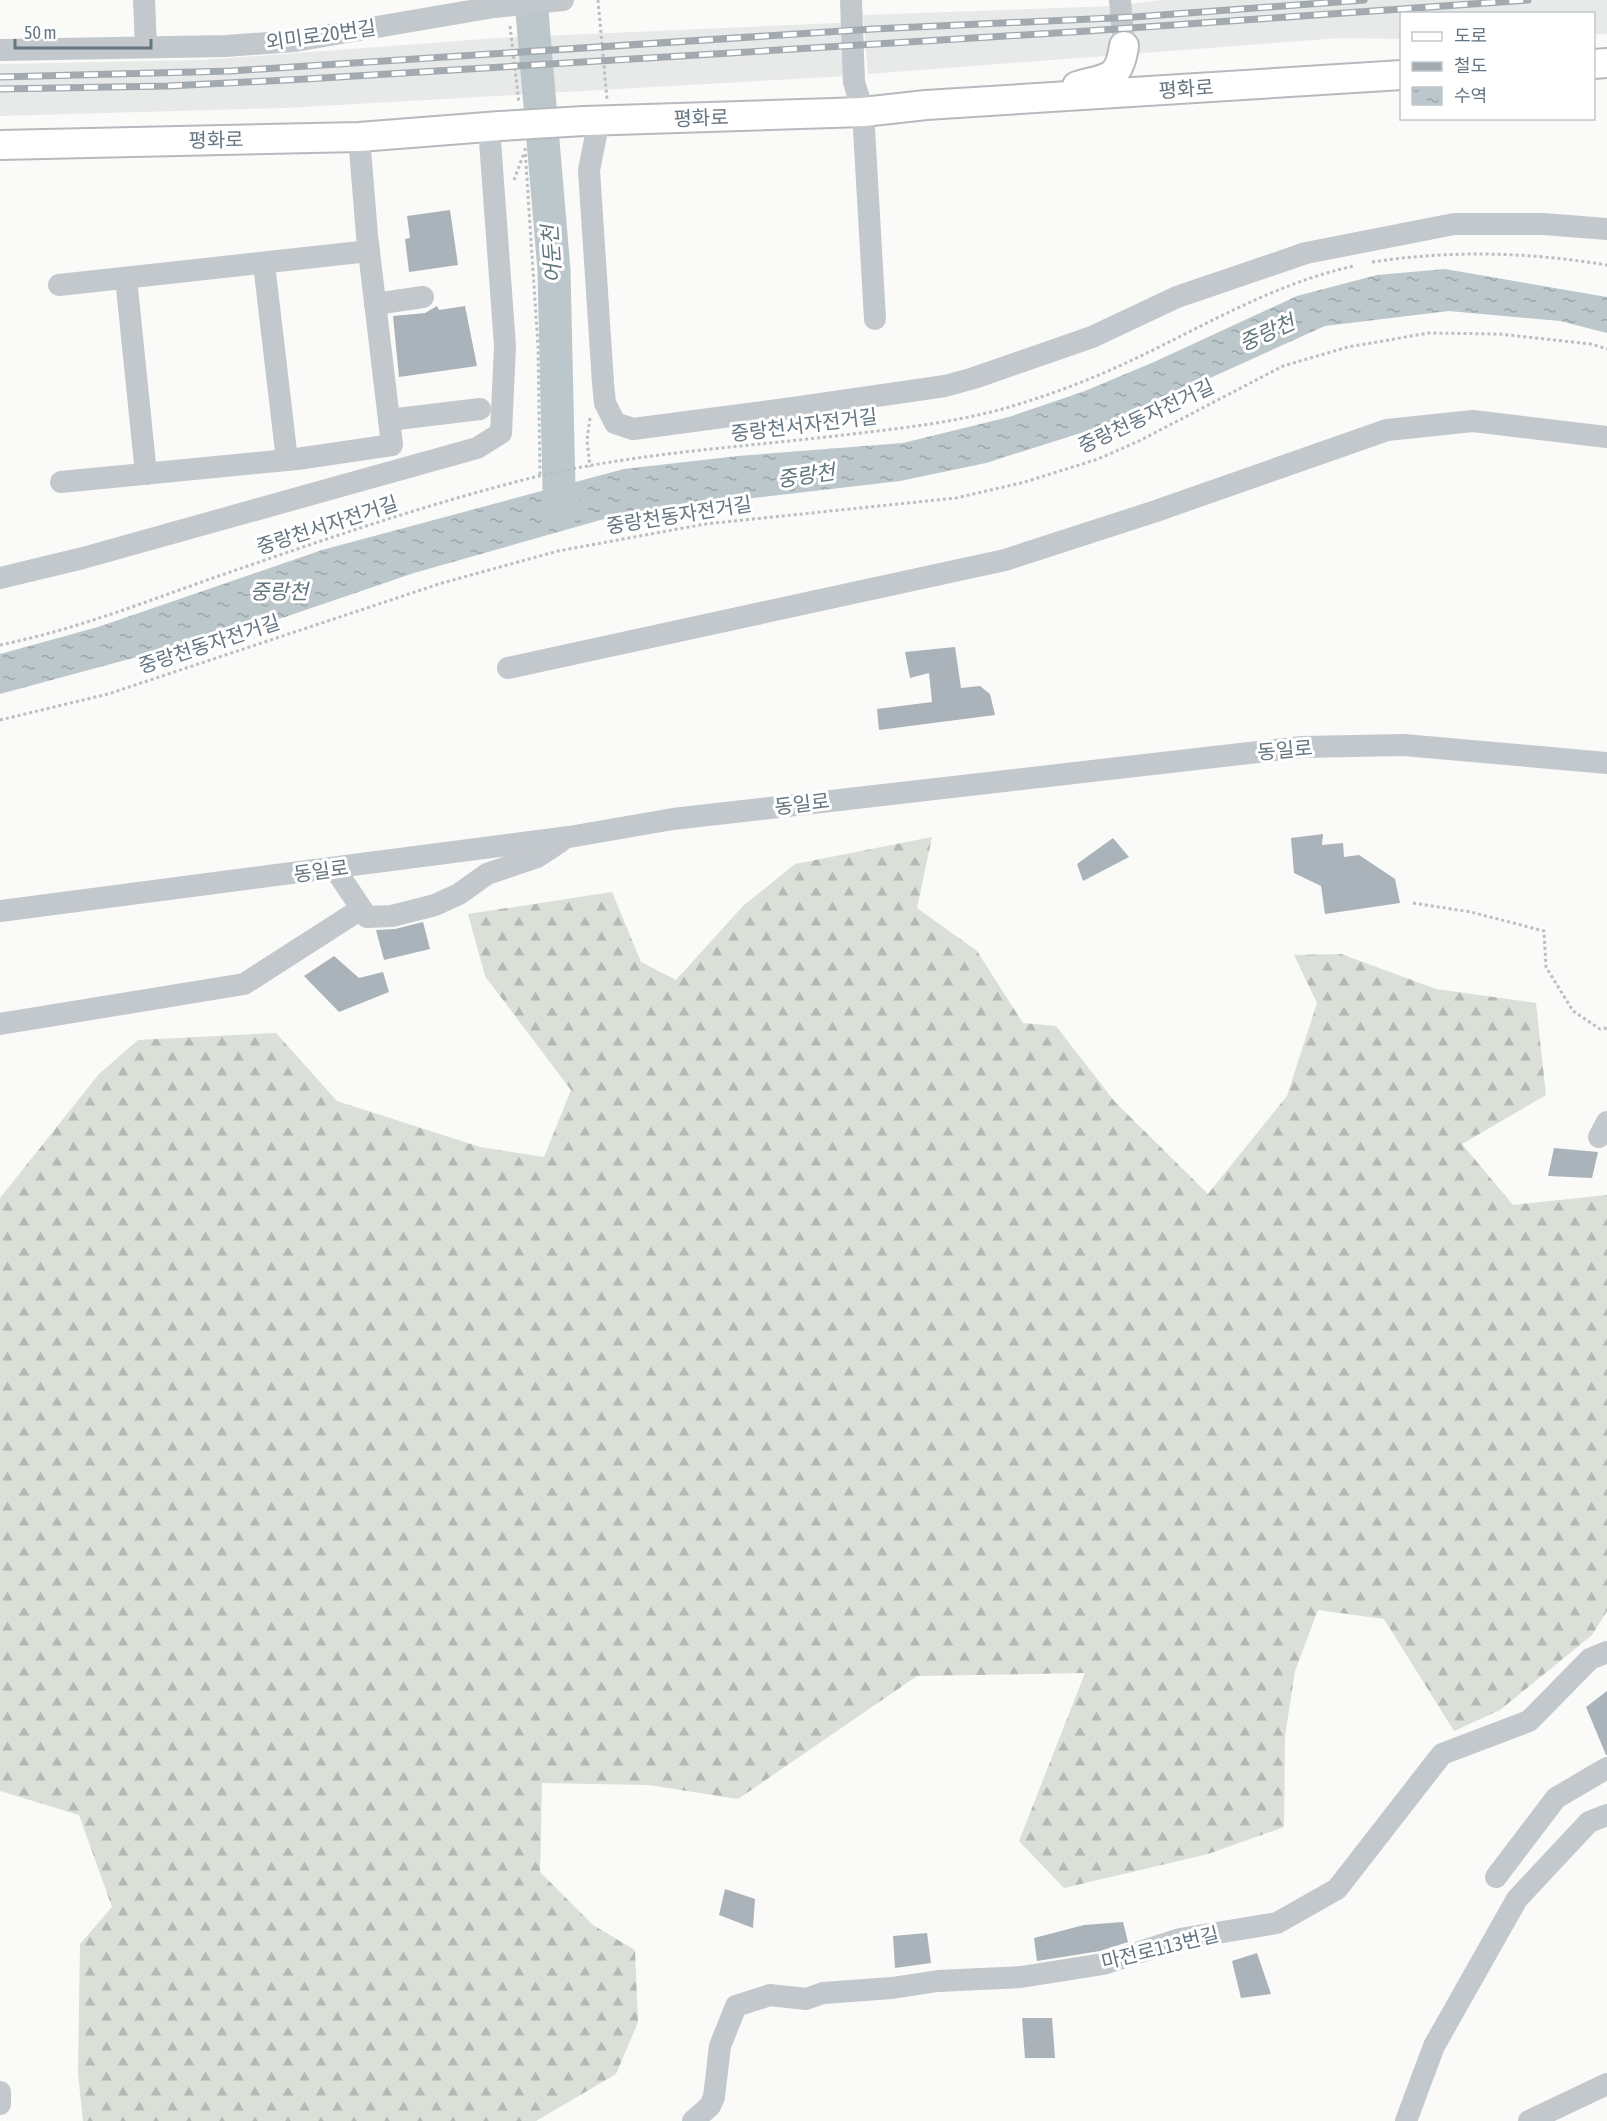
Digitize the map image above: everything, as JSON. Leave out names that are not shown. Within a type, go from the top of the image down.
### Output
[{"type":"main road","points":[[1124,46],[1145,75],[1193,89]]},
{"type":"main road","points":[[1034,100],[1113,75],[1121,66],[1124,46]]},
{"type":"main road","name":"평화로","points":[[0,145],[359,137],[508,125],[597,114],[863,112],[926,105],[1034,100],[1400,75]]},
{"type":"street","points":[[144,0],[146,47]]},
{"type":"street","name":"외미로20번길","points":[[0,50],[226,46],[295,41],[491,9],[563,0]]},
{"type":"street","points":[[851,0],[854,82],[863,112],[875,319]]},
{"type":"street","points":[[1120,0],[1124,46]]},
{"type":"street","points":[[597,114],[589,170],[605,403],[615,423],[633,429],[945,386],[1092,337],[1177,297],[1306,253],[1454,224],[1543,224],[1607,229]]},
{"type":"street","points":[[0,578],[83,558],[477,448],[501,433],[505,346],[508,125]]},
{"type":"street","points":[[61,482],[287,460],[392,445],[369,251],[359,137]]},
{"type":"street","points":[[59,285],[369,251]]},
{"type":"street","points":[[264,264],[287,460]]},
{"type":"street","points":[[126,278],[146,474]]},
{"type":"street","points":[[375,304],[423,297]]},
{"type":"street","points":[[389,420],[480,409]]},
{"type":"street","points":[[508,669],[1005,560],[1156,511],[1387,430],[1473,421],[1607,437]]},
{"type":"street","name":"동일로","points":[[0,911],[335,869],[569,837],[673,819],[1302,747],[1404,745],[1607,763]]},
{"type":"street","points":[[335,869],[367,917],[392,916],[435,905],[459,894],[487,874],[537,857],[569,837]]},
{"type":"street","points":[[0,1024],[93,1006],[244,984],[361,909]]},
{"type":"street","name":"마전로113번길","points":[[693,2121],[710,2106],[714,2097],[720,2046],[736,2006],[770,1995],[806,1999],[823,1993],[892,1988],[938,1981],[1021,1977],[1103,1964],[1180,1939],[1277,1923],[1337,1889],[1442,1754],[1529,1721],[1590,1659],[1607,1652]]},
{"type":"street","points":[[1496,1877],[1556,1798],[1607,1768]]},
{"type":"street","points":[[1406,2121],[1434,2046],[1517,1899],[1589,1822],[1607,1815]]},
{"type":"street","points":[[1529,2121],[1607,2084]]},
{"type":"street","points":[[0,2092],[0,2104]]},
{"type":"path","points":[[597,114],[598,0]]},
{"type":"path","points":[[491,9],[538,347],[540,476]]},
{"type":"path","name":"중랑천서자전거길","points":[[0,645],[113,615],[380,523],[485,490],[540,476],[591,466],[921,426],[979,415],[1057,391],[1126,363],[1258,298],[1335,270],[1431,255],[1484,253],[1540,256],[1607,265]]},
{"type":"path","name":"중랑천동자전거길","points":[[0,720],[108,694],[442,583],[558,551],[705,524],[956,498],[1025,482],[1112,453],[1283,366],[1348,347],[1429,333],[1499,334],[1591,344],[1607,349]]},
{"type":"path","points":[[1413,903],[1471,912],[1544,931],[1546,967],[1573,1011],[1600,1029],[1607,1028]]},
{"type":"shaded area","points":[[1162,0],[1607,0],[1607,34],[1595,34],[1595,12],[1400,12],[1400,39],[1340,38],[868,74],[863,15],[1114,6]]},
{"type":"shaded area","points":[[858,22],[865,75],[285,108],[0,116],[0,64],[202,60],[498,38]]},
{"type":"green space","points":[[932,837],[917,908],[977,951],[1023,1023],[1056,1026],[1115,1102],[1208,1194],[1287,1096],[1317,1003],[1294,955],[1341,954],[1436,989],[1536,1003],[1546,1095],[1462,1144],[1513,1205],[1607,1195],[1607,1611],[1592,1635],[1500,1710],[1454,1731],[1384,1619],[1318,1610],[1295,1671],[1285,1736],[1284,1827],[1208,1854],[1064,1888],[1019,1841],[1085,1673],[917,1676],[738,1799],[649,1785],[542,1783],[540,1872],[593,1925],[635,1950],[638,2022],[616,2074],[536,2121],[83,2121],[78,2074],[80,1944],[112,1907],[79,1815],[0,1791],[0,1198],[99,1074],[138,1040],[276,1033],[337,1101],[480,1147],[544,1157],[571,1090],[485,976],[468,914],[612,892],[641,962],[676,980],[743,906],[795,864]]},
{"type":"water","name":"중랑천","points":[[1445,269],[1607,297],[1607,333],[1560,321],[1449,311],[1325,326],[1106,425],[986,463],[900,481],[625,513],[414,573],[285,617],[0,694],[0,654],[98,627],[322,550],[624,469],[738,456],[903,443],[1009,417],[1085,391],[1297,296],[1377,275]]},
{"type":"building","points":[[450,210],[458,265],[409,272],[405,239],[410,238],[407,216]]},
{"type":"building","points":[[437,306],[439,310],[465,306],[477,366],[399,377],[393,316],[425,313]]},
{"type":"building","points":[[955,647],[961,688],[980,686],[990,694],[995,715],[879,730],[877,709],[932,702],[929,673],[910,678],[905,652]]},
{"type":"building","points":[[1323,834],[1322,845],[1343,843],[1344,857],[1359,855],[1395,879],[1400,903],[1325,914],[1321,886],[1294,873],[1291,838]]},
{"type":"building","points":[[1113,838],[1129,857],[1083,881],[1077,864]]},
{"type":"building","points":[[423,922],[430,949],[384,960],[376,930],[395,929]]},
{"type":"building","points":[[334,956],[359,978],[383,972],[389,992],[339,1012],[304,976]]},
{"type":"building","points":[[1554,1148],[1598,1152],[1592,1178],[1548,1176]]},
{"type":"building","points":[[1607,1691],[1607,1755],[1606,1755],[1586,1707]]},
{"type":"building","points":[[725,1889],[755,1899],[753,1928],[719,1915]]},
{"type":"building","points":[[1123,1922],[1128,1942],[1100,1951],[1037,1961],[1034,1938],[1084,1925]]},
{"type":"building","points":[[927,1933],[931,1963],[895,1968],[893,1936]]},
{"type":"building","points":[[1257,1953],[1271,1994],[1241,1998],[1232,1961]]},
{"type":"building","points":[[1022,2018],[1052,2018],[1055,2058],[1025,2058]]},
{"type":"waterway","name":"어둔천","points":[[531,0],[554,270],[559,488],[565,508]]},
{"type":"railway","points":[[0,77],[231,71],[873,29],[1134,17],[1364,0]]},
{"type":"railway","points":[[0,89],[168,86],[306,79],[1088,31],[1528,0]]}]
